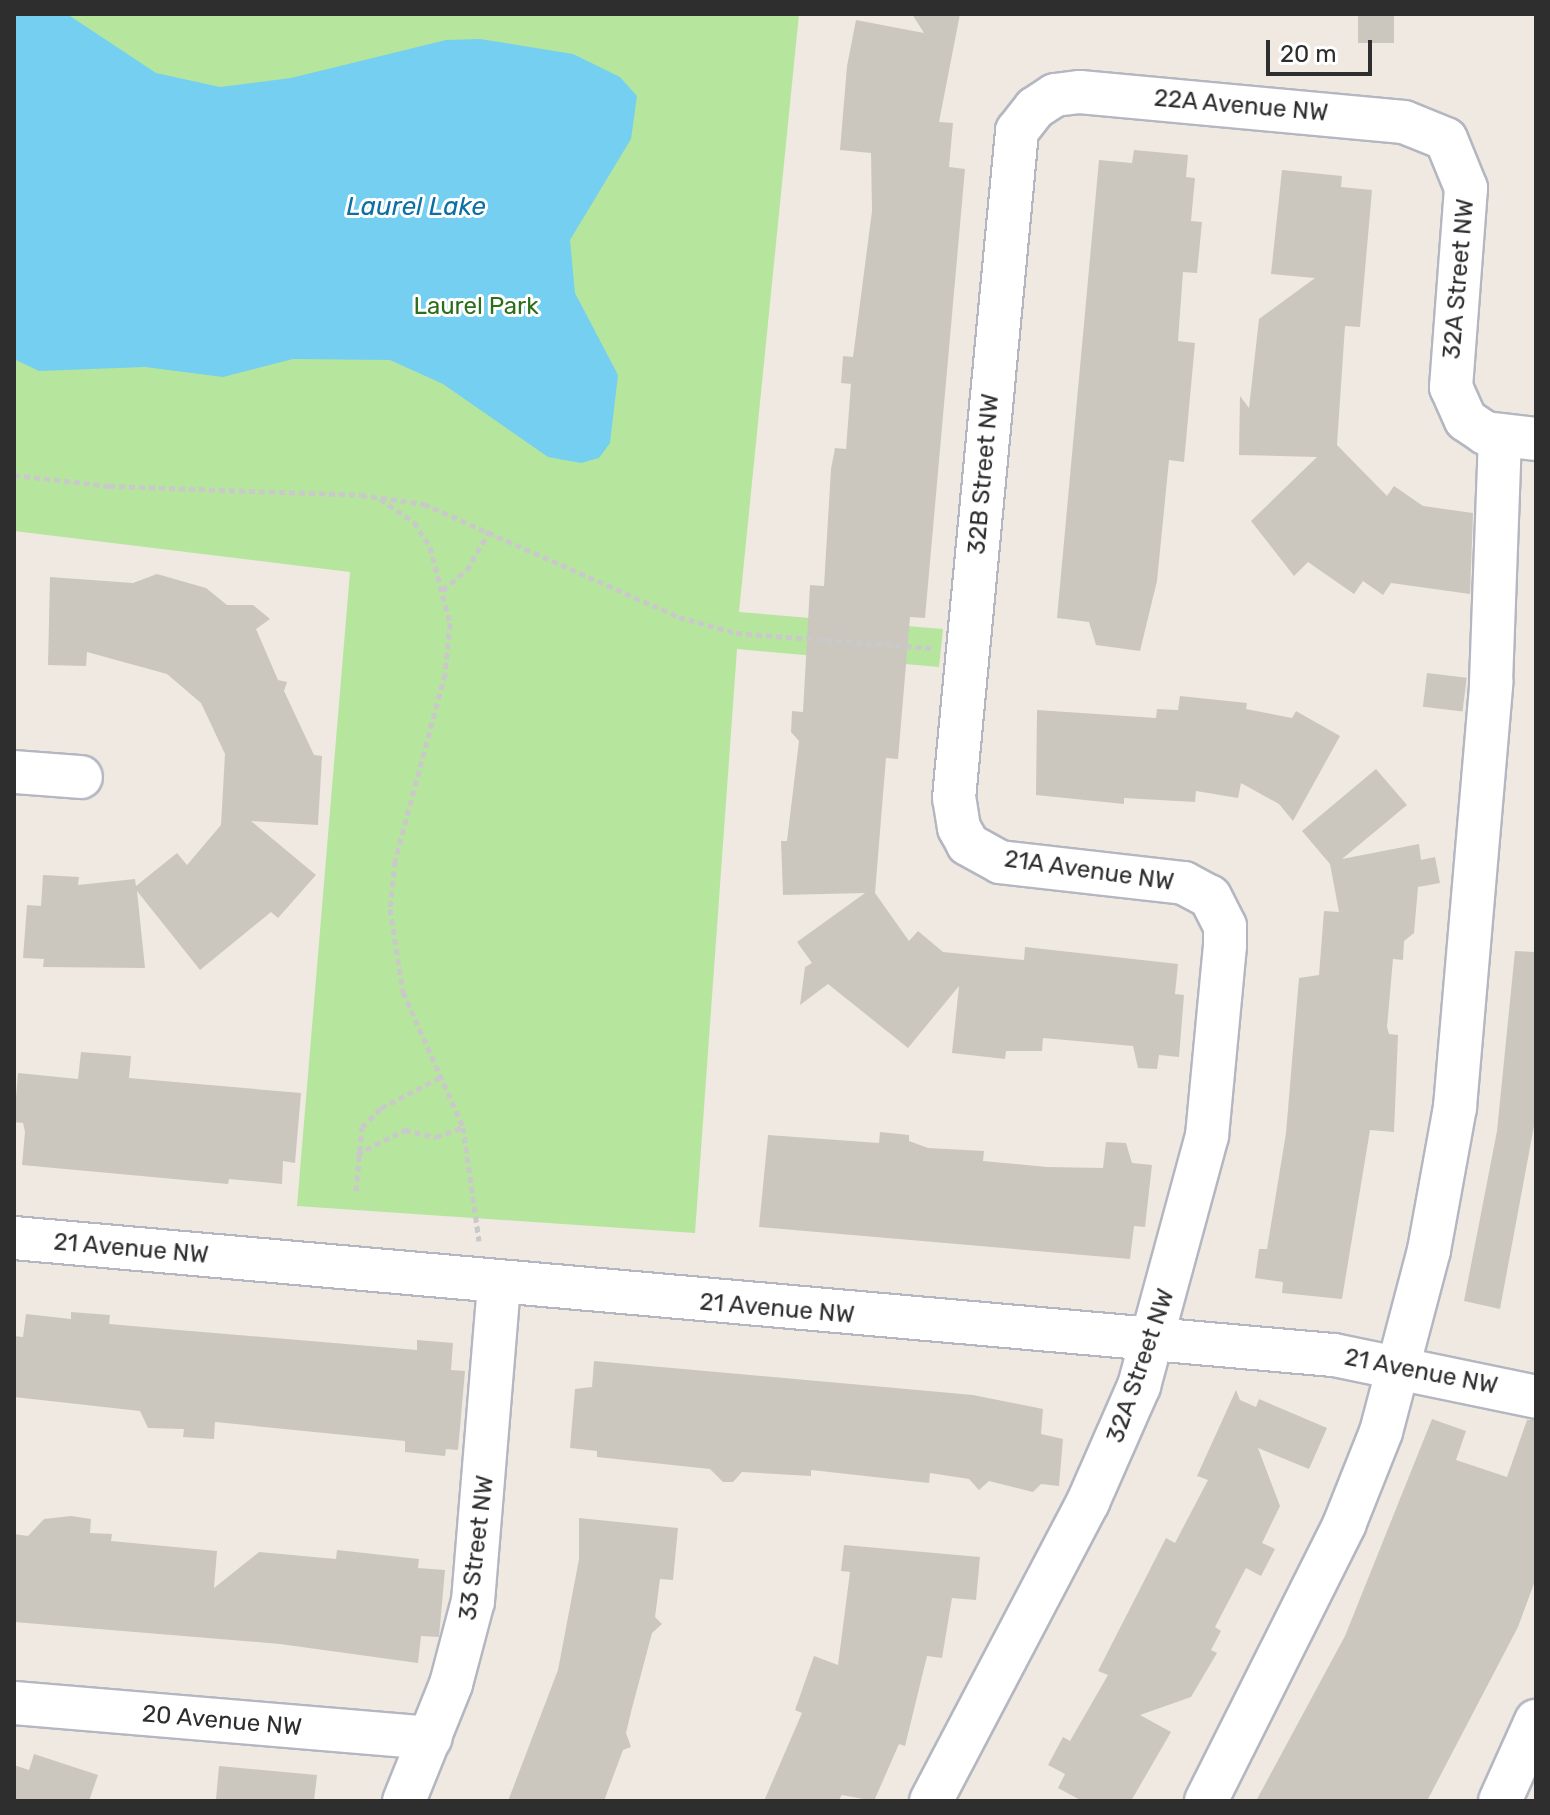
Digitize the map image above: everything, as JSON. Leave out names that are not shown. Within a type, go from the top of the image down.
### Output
[{"type":"street","name":"22A Avenue NW","points":[[1035,108],[1055,95],[1080,92],[1404,122],[1446,139]]},
{"type":"street","name":"32B Street NW","points":[[968,844],[954,798],[1011,151],[1035,108]]},
{"type":"street","name":"32A Street NW","points":[[1446,139],[1466,188],[1451,387],[1501,432]]},
{"type":"street","points":[[1206,1801],[1344,1525],[1401,1365],[1455,1107],[1491,683],[1501,432]]},
{"type":"street","points":[[14,772],[81,777]]},
{"type":"street","name":"21A Avenue NW","points":[[968,844],[1023,867],[1161,879],[1210,897]]},
{"type":"street","name":"32A Street NW","points":[[931,1801],[1088,1502],[1153,1339],[1207,1136],[1225,946],[1225,926],[1210,897]]},
{"type":"street","name":"21 Avenue NW","points":[[14,1238],[1153,1339],[1401,1365],[1536,1397]]},
{"type":"street","name":"33 Street NW","points":[[404,1801],[431,1738],[473,1601],[490,1282]]},
{"type":"street","name":"20 Avenue NW","points":[[14,1703],[431,1738]]},
{"type":"street","points":[[1500,1801],[1536,1721]]},
{"type":"path","points":[[14,475],[424,504],[490,530],[679,617],[736,633],[968,651]]},
{"type":"path","points":[[379,499],[414,522],[430,547],[450,623],[445,674],[398,848],[390,909],[403,992],[443,1076],[463,1127],[490,1282]]},
{"type":"path","points":[[443,590],[467,570],[490,530]]},
{"type":"path","points":[[356,1191],[362,1127],[381,1108],[443,1076]]},
{"type":"path","points":[[357,1155],[405,1130],[436,1137],[463,1127]]},
{"type":"green space","name":"Laurel Park","points":[[14,14],[799,14],[739,612],[943,629],[939,667],[737,649],[695,1233],[297,1206],[350,572],[14,531]]},
{"type":"water","name":"Laurel Lake","points":[[14,14],[67,14],[156,73],[220,87],[291,78],[446,40],[480,39],[573,54],[620,77],[637,96],[631,139],[570,240],[575,293],[618,375],[610,443],[599,458],[581,463],[548,457],[443,384],[390,360],[293,359],[223,377],[145,367],[39,371],[14,359]]},
{"type":"building","points":[[912,14],[960,14],[939,122],[953,123],[949,167],[965,169],[925,618],[910,617],[898,759],[886,758],[875,893],[909,941],[918,931],[943,952],[1024,960],[1025,947],[1178,964],[1175,994],[1184,995],[1179,1057],[1159,1055],[1157,1069],[1138,1068],[1133,1046],[1043,1038],[1042,1051],[1006,1051],[1005,1059],[952,1053],[959,986],[908,1048],[828,984],[800,1005],[805,967],[812,963],[797,942],[865,893],[783,895],[781,841],[787,841],[799,741],[791,732],[792,711],[803,712],[810,585],[824,586],[831,469],[835,448],[846,449],[851,384],[841,383],[843,356],[853,357],[872,211],[871,153],[840,150],[847,66],[856,20],[924,33]]},
{"type":"building","points":[[1358,14],[1394,14],[1394,43],[1358,43]]},
{"type":"building","points":[[1134,150],[1188,155],[1186,177],[1195,178],[1191,221],[1202,222],[1197,273],[1183,272],[1178,341],[1195,343],[1184,462],[1169,460],[1157,581],[1140,651],[1096,645],[1089,622],[1057,618],[1099,160],[1132,163]]},
{"type":"building","points":[[1282,170],[1342,176],[1341,187],[1372,190],[1360,327],[1345,326],[1337,445],[1387,496],[1394,486],[1423,506],[1473,513],[1470,594],[1391,583],[1383,595],[1363,581],[1354,594],[1308,562],[1294,576],[1251,521],[1317,457],[1239,455],[1240,396],[1249,408],[1259,319],[1315,278],[1271,274]]},
{"type":"building","points":[[157,574],[206,588],[227,605],[253,605],[270,619],[256,629],[278,680],[287,682],[284,691],[314,755],[322,756],[318,825],[251,821],[316,875],[278,918],[271,912],[200,970],[137,891],[145,968],[43,967],[44,959],[23,958],[27,905],[41,906],[43,875],[79,877],[78,885],[135,879],[136,886],[177,853],[187,865],[221,825],[225,754],[201,703],[167,674],[87,652],[86,666],[48,665],[50,577],[133,583]]},
{"type":"building","points":[[1427,673],[1467,678],[1463,712],[1423,707]]},
{"type":"building","points":[[1180,696],[1247,703],[1246,709],[1292,718],[1296,711],[1340,736],[1293,821],[1279,804],[1241,783],[1238,798],[1196,791],[1195,802],[1124,798],[1124,804],[1036,795],[1037,710],[1156,718],[1157,709],[1178,710]]},
{"type":"building","points":[[1376,769],[1407,805],[1342,859],[1419,844],[1421,860],[1435,857],[1440,883],[1418,887],[1414,933],[1404,941],[1403,960],[1393,959],[1387,1027],[1389,1034],[1398,1035],[1394,1132],[1370,1130],[1342,1299],[1282,1293],[1283,1282],[1255,1278],[1259,1249],[1267,1249],[1286,1133],[1299,978],[1319,975],[1324,911],[1339,912],[1330,864],[1302,831]]},
{"type":"building","points":[[1515,951],[1536,952],[1536,1115],[1500,1309],[1464,1301],[1497,1131]]},
{"type":"building","points":[[81,1052],[131,1056],[129,1078],[301,1093],[295,1163],[283,1161],[282,1184],[229,1179],[228,1184],[22,1165],[25,1132],[23,1123],[14,1122],[18,1073],[78,1079]]},
{"type":"building","points":[[880,1132],[909,1135],[909,1141],[928,1148],[984,1151],[983,1161],[1047,1167],[1103,1168],[1106,1142],[1126,1143],[1132,1163],[1152,1165],[1145,1227],[1134,1226],[1130,1259],[759,1227],[768,1135],[879,1143]]},
{"type":"building","points":[[71,1312],[110,1315],[109,1324],[417,1350],[417,1340],[453,1343],[451,1370],[465,1371],[458,1450],[446,1449],[445,1456],[405,1452],[405,1441],[215,1422],[214,1439],[183,1437],[184,1429],[148,1428],[140,1411],[14,1397],[14,1336],[23,1337],[26,1314],[71,1319]]},
{"type":"building","points":[[594,1361],[973,1395],[1043,1409],[1041,1434],[1063,1439],[1059,1486],[1041,1484],[1033,1492],[989,1481],[979,1490],[969,1479],[930,1473],[929,1483],[811,1470],[811,1476],[742,1472],[733,1482],[723,1482],[710,1469],[597,1457],[597,1451],[570,1448],[575,1389],[592,1387]]},
{"type":"building","points":[[1236,1390],[1240,1400],[1256,1407],[1259,1399],[1327,1428],[1309,1469],[1258,1448],[1280,1506],[1262,1543],[1275,1549],[1261,1576],[1246,1568],[1215,1627],[1221,1631],[1211,1650],[1217,1653],[1191,1697],[1140,1715],[1171,1732],[1131,1801],[1082,1801],[1058,1788],[1065,1774],[1048,1765],[1063,1737],[1070,1741],[1108,1675],[1098,1671],[1166,1538],[1175,1543],[1208,1480],[1197,1476]]},
{"type":"building","points":[[1432,1419],[1466,1431],[1456,1460],[1507,1477],[1527,1420],[1536,1420],[1536,1578],[1518,1627],[1427,1801],[1256,1801],[1345,1636]]},
{"type":"building","points":[[71,1516],[91,1519],[90,1533],[112,1534],[111,1541],[217,1551],[214,1588],[259,1552],[336,1559],[337,1550],[419,1559],[418,1568],[445,1570],[439,1637],[421,1636],[418,1663],[280,1644],[14,1622],[14,1534],[28,1536],[44,1519]]},
{"type":"building","points":[[579,1518],[678,1528],[673,1580],[660,1579],[655,1617],[662,1624],[652,1633],[631,1712],[626,1733],[631,1747],[623,1750],[604,1801],[508,1801],[558,1670],[579,1559]]},
{"type":"building","points":[[844,1545],[980,1557],[976,1600],[952,1598],[942,1658],[927,1656],[905,1746],[899,1744],[874,1801],[842,1795],[838,1801],[764,1801],[802,1713],[795,1710],[814,1656],[838,1665],[850,1572],[841,1571]]},
{"type":"building","points":[[34,1754],[98,1775],[89,1801],[14,1801],[14,1765],[29,1770]]},
{"type":"building","points":[[219,1766],[317,1775],[314,1801],[216,1799]]}]
